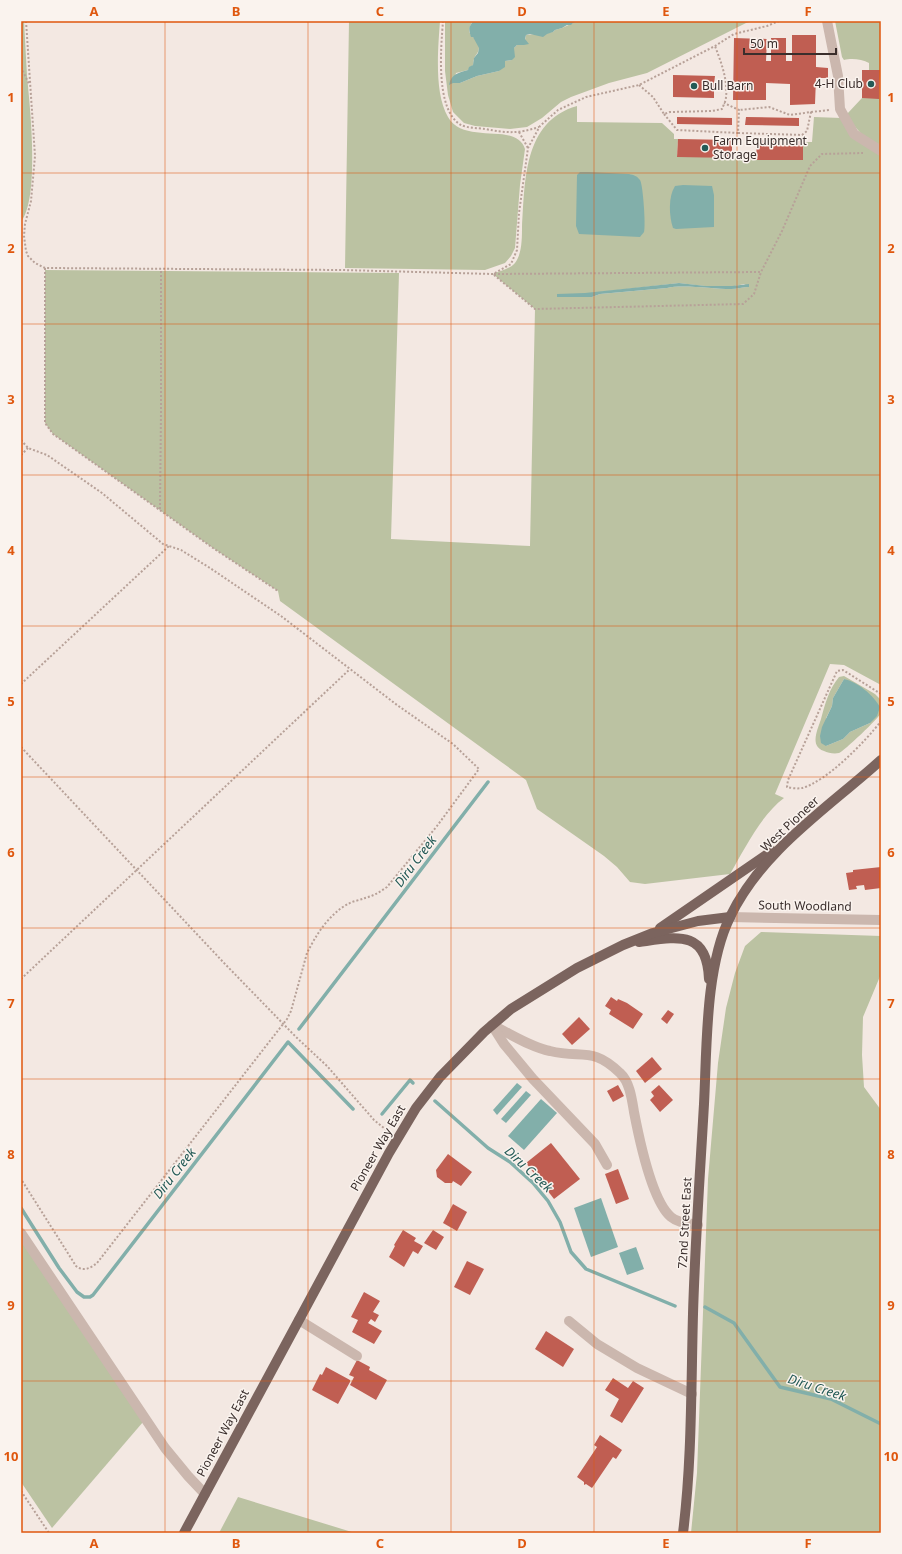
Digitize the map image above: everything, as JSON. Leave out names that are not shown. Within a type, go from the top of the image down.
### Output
[{"type":"main road","name":"West Pioneer","points":[[730,917],[763,867],[787,841],[881,760]]},
{"type":"main road","points":[[653,933],[787,841]]},
{"type":"main road","name":"Pioneer Way East","points":[[184,1533],[397,1139],[416,1108],[440,1077],[511,1008],[584,964],[623,945],[653,933],[698,921],[730,917]]},
{"type":"main road","name":"72nd Street East","points":[[683,1533],[689,1464],[693,1313],[710,1004],[717,956],[730,917]]},
{"type":"main road","points":[[623,945],[675,937],[684,938],[694,942],[701,949],[706,958],[709,971],[710,1004]]},
{"type":"street","points":[[827,21],[838,76],[840,109],[854,134],[881,151]]},
{"type":"street","name":"South Woodland","points":[[730,917],[881,920]]},
{"type":"street","points":[[492,1025],[504,1044],[533,1079],[595,1144],[607,1165]]},
{"type":"street","points":[[492,1025],[550,1051],[564,1054],[585,1053],[596,1056],[605,1060],[622,1074],[630,1093],[645,1157],[652,1182],[661,1205],[671,1217],[679,1221],[698,1225]]},
{"type":"street","points":[[21,1233],[165,1448],[205,1494]]},
{"type":"street","points":[[298,1320],[357,1356]]},
{"type":"street","points":[[569,1321],[597,1344],[637,1368],[692,1394]]},
{"type":"path","points":[[26,21],[35,156],[31,201],[24,229],[26,251],[31,260],[45,268],[342,270],[493,274],[761,272]]},
{"type":"path","points":[[443,21],[443,95],[451,117],[462,126],[509,133],[519,132],[540,126]]},
{"type":"path","points":[[493,274],[511,264],[517,250],[519,213],[528,148],[540,126],[558,110],[586,97],[639,84],[715,46],[734,34],[767,26],[779,21]]},
{"type":"path","points":[[664,114],[670,112],[722,110],[726,98],[725,81],[722,66],[715,46]]},
{"type":"path","points":[[21,67],[30,87]]},
{"type":"path","points":[[639,84],[653,97],[677,130],[802,135],[807,131],[811,112]]},
{"type":"path","points":[[724,103],[739,110],[769,106],[790,115],[840,109]]},
{"type":"path","points":[[738,133],[739,110]]},
{"type":"path","points":[[519,132],[528,148]]},
{"type":"path","points":[[493,274],[535,309],[743,304],[754,294],[761,272],[782,231],[810,166],[822,154],[866,153]]},
{"type":"path","points":[[45,268],[45,423],[53,434],[213,548],[278,591]]},
{"type":"path","points":[[160,509],[162,413],[161,269]]},
{"type":"path","points":[[21,440],[28,448],[42,452],[63,465],[125,511],[157,539],[169,546],[181,550],[217,572],[287,621],[453,744],[479,770],[437,826],[387,887],[379,893],[349,903],[328,920],[309,948],[291,1011],[283,1023],[97,1263],[82,1269],[74,1263],[21,1179]]},
{"type":"path","points":[[21,455],[28,448]]},
{"type":"path","points":[[21,684],[169,546]]},
{"type":"path","points":[[21,979],[350,669]]},
{"type":"path","points":[[881,694],[843,670],[837,671],[788,780],[787,787],[801,788],[816,782],[860,746],[881,721]]},
{"type":"path","points":[[21,747],[283,1023],[327,1066],[374,1120],[397,1139]]},
{"type":"path","points":[[21,1491],[49,1533]]},
{"type":"green space","points":[[21,21],[24,21],[30,109],[32,173],[27,210],[21,222]]},
{"type":"green space","points":[[349,21],[440,21],[438,57],[439,83],[441,96],[448,117],[456,126],[466,130],[512,136],[520,141],[525,149],[520,185],[515,248],[505,263],[485,270],[345,268]]},
{"type":"green space","points":[[445,21],[473,21],[469,30],[478,43],[479,49],[473,65],[468,70],[456,73],[453,83],[460,83],[477,76],[499,71],[505,61],[512,60],[514,48],[517,45],[524,45],[526,35],[553,32],[581,21],[753,21],[746,23],[647,73],[609,83],[571,97],[561,102],[542,118],[527,127],[510,129],[475,126],[464,123],[453,112],[448,95],[445,71]]},
{"type":"green space","points":[[835,21],[881,21],[881,147],[861,134],[847,114],[862,98],[879,98],[880,70],[869,70],[869,63],[863,61],[853,59],[844,60],[842,57]]},
{"type":"green space","points":[[577,106],[577,122],[662,123],[674,134],[674,139],[678,139],[677,156],[732,158],[757,156],[757,160],[803,160],[803,142],[812,142],[814,117],[841,118],[881,155],[881,685],[844,665],[830,664],[775,794],[784,798],[760,823],[730,874],[645,884],[630,882],[617,867],[604,856],[537,809],[526,780],[280,601],[278,591],[213,548],[53,434],[45,423],[45,270],[399,273],[391,539],[530,546],[535,309],[493,274],[513,265],[519,255],[522,241],[524,191],[530,155],[537,139],[546,125],[559,114]],"holes":[[[679,283],[720,287],[744,284],[749,287],[730,289],[681,286],[600,294],[592,297],[557,297]]]},
{"type":"green space","points":[[844,676],[875,694],[881,700],[881,713],[854,741],[842,751],[839,753],[833,753],[819,749],[816,737],[828,697],[839,677]],"holes":[[[844,679],[865,691],[870,723],[850,732],[843,739],[826,746],[826,718],[832,706],[833,698]]]},
{"type":"green space","points":[[761,932],[881,936],[881,974],[863,1017],[862,1055],[864,1087],[881,1110],[881,1533],[691,1533],[697,1473],[708,1179],[718,1063],[726,1008],[735,973],[745,946]]},
{"type":"green space","points":[[21,1240],[143,1422],[52,1528],[21,1482]]},
{"type":"green space","points":[[238,1497],[355,1533],[219,1533]]},
{"type":"water","points":[[473,21],[581,21],[555,30],[543,37],[530,34],[526,35],[525,39],[529,44],[517,45],[514,48],[515,57],[512,60],[505,61],[505,67],[499,71],[449,85],[453,76],[468,70],[469,67],[473,65],[474,58],[478,53],[479,48],[473,37],[471,37],[469,31]]},
{"type":"water","points":[[580,172],[629,174],[640,180],[645,222],[644,232],[640,237],[579,234],[576,226],[577,175]]},
{"type":"water","points":[[675,186],[712,186],[714,195],[714,227],[673,228],[670,212],[671,196]]},
{"type":"water","points":[[679,283],[706,286],[732,286],[749,284],[749,287],[731,289],[681,286],[600,294],[592,297],[557,297],[557,294],[585,293]]},
{"type":"water","points":[[844,679],[855,683],[865,690],[880,707],[877,716],[870,723],[850,732],[843,739],[826,746],[821,743],[820,736],[822,727],[832,706],[833,698]]},
{"type":"water","points":[[517,1083],[522,1087],[497,1115],[493,1110]]},
{"type":"water","points":[[526,1091],[531,1095],[506,1123],[501,1119]]},
{"type":"water","points":[[541,1099],[557,1113],[524,1150],[508,1136]]},
{"type":"water","points":[[601,1198],[618,1247],[591,1257],[574,1208]]},
{"type":"water","points":[[636,1247],[644,1269],[627,1275],[619,1253]]},
{"type":"building","points":[[792,35],[816,35],[816,67],[828,68],[828,78],[816,78],[815,104],[790,105],[790,84],[766,83],[766,100],[733,100],[734,38],[767,39],[766,61],[771,61],[771,38],[786,38],[786,61],[792,61]]},
{"type":"building","name":"4-H Club","points":[[862,70],[880,70],[879,99],[862,98]]},
{"type":"building","name":"Bull Barn","points":[[673,75],[715,76],[714,84],[717,87],[714,90],[714,98],[673,97]]},
{"type":"building","points":[[677,117],[732,118],[732,125],[677,124]]},
{"type":"building","points":[[746,117],[799,118],[799,126],[745,125]]},
{"type":"building","name":"Farm Equipment Storage","points":[[678,139],[732,140],[732,158],[677,157]]},
{"type":"building","points":[[757,140],[803,141],[803,160],[756,160]]},
{"type":"building","points":[[881,867],[881,888],[865,890],[864,885],[856,886],[857,889],[849,890],[846,873],[853,872],[853,870]]},
{"type":"building","points":[[611,997],[617,1001],[618,999],[627,1003],[643,1014],[633,1029],[609,1014],[611,1010],[605,1006]]},
{"type":"building","points":[[668,1010],[674,1014],[667,1024],[661,1019]]},
{"type":"building","points":[[579,1017],[590,1029],[572,1045],[562,1034]]},
{"type":"building","points":[[652,1057],[662,1069],[645,1083],[636,1071]]},
{"type":"building","points":[[618,1085],[624,1096],[613,1102],[607,1091]]},
{"type":"building","points":[[659,1085],[673,1100],[660,1112],[650,1100],[654,1096],[651,1092]]},
{"type":"building","points":[[551,1143],[580,1179],[554,1199],[526,1163]]},
{"type":"building","points":[[448,1154],[472,1172],[461,1186],[453,1181],[452,1183],[445,1183],[437,1177],[436,1170]]},
{"type":"building","points":[[618,1169],[629,1199],[616,1204],[605,1174]]},
{"type":"building","points":[[453,1204],[467,1212],[457,1231],[443,1223]]},
{"type":"building","points":[[403,1230],[416,1238],[414,1241],[423,1246],[418,1254],[413,1251],[404,1267],[389,1257]]},
{"type":"building","points":[[433,1230],[444,1237],[436,1250],[424,1243]]},
{"type":"building","points":[[467,1261],[484,1269],[470,1295],[454,1287]]},
{"type":"building","points":[[364,1292],[380,1301],[373,1312],[379,1315],[375,1322],[371,1319],[368,1323],[382,1331],[374,1344],[352,1332],[358,1320],[351,1317]]},
{"type":"building","points":[[546,1331],[574,1349],[563,1367],[535,1349]]},
{"type":"building","points":[[357,1360],[370,1367],[369,1370],[387,1380],[376,1400],[350,1385],[354,1377],[349,1375]]},
{"type":"building","points":[[326,1367],[350,1380],[338,1404],[312,1390],[320,1374],[322,1375]]},
{"type":"building","points":[[613,1378],[628,1388],[633,1381],[644,1388],[622,1423],[610,1416],[619,1399],[605,1390]]},
{"type":"building","points":[[600,1435],[622,1450],[616,1459],[613,1457],[592,1488],[586,1484],[584,1485],[584,1482],[577,1477],[597,1447],[594,1445]]},
{"type":"waterway","name":"Diru Creek","points":[[299,1029],[488,782]]},
{"type":"waterway","name":"Diru Creek","points":[[21,1208],[59,1268],[77,1292],[84,1297],[90,1297],[288,1042],[353,1109]]},
{"type":"waterway","name":"Diru Creek","points":[[382,1114],[410,1080],[413,1083]]},
{"type":"waterway","name":"Diru Creek","points":[[435,1101],[488,1148],[510,1162],[533,1183],[548,1201],[560,1222],[571,1252],[586,1269],[675,1306]]},
{"type":"waterway","name":"Diru Creek","points":[[705,1307],[734,1323],[780,1387],[831,1399],[881,1424]]},
{"type":"place","name":"4-H Club","points":[[871,84]]},
{"type":"place","name":"Bull Barn","points":[[694,86]]},
{"type":"place","name":"Farm Equipment Storage","points":[[705,148]]}]
